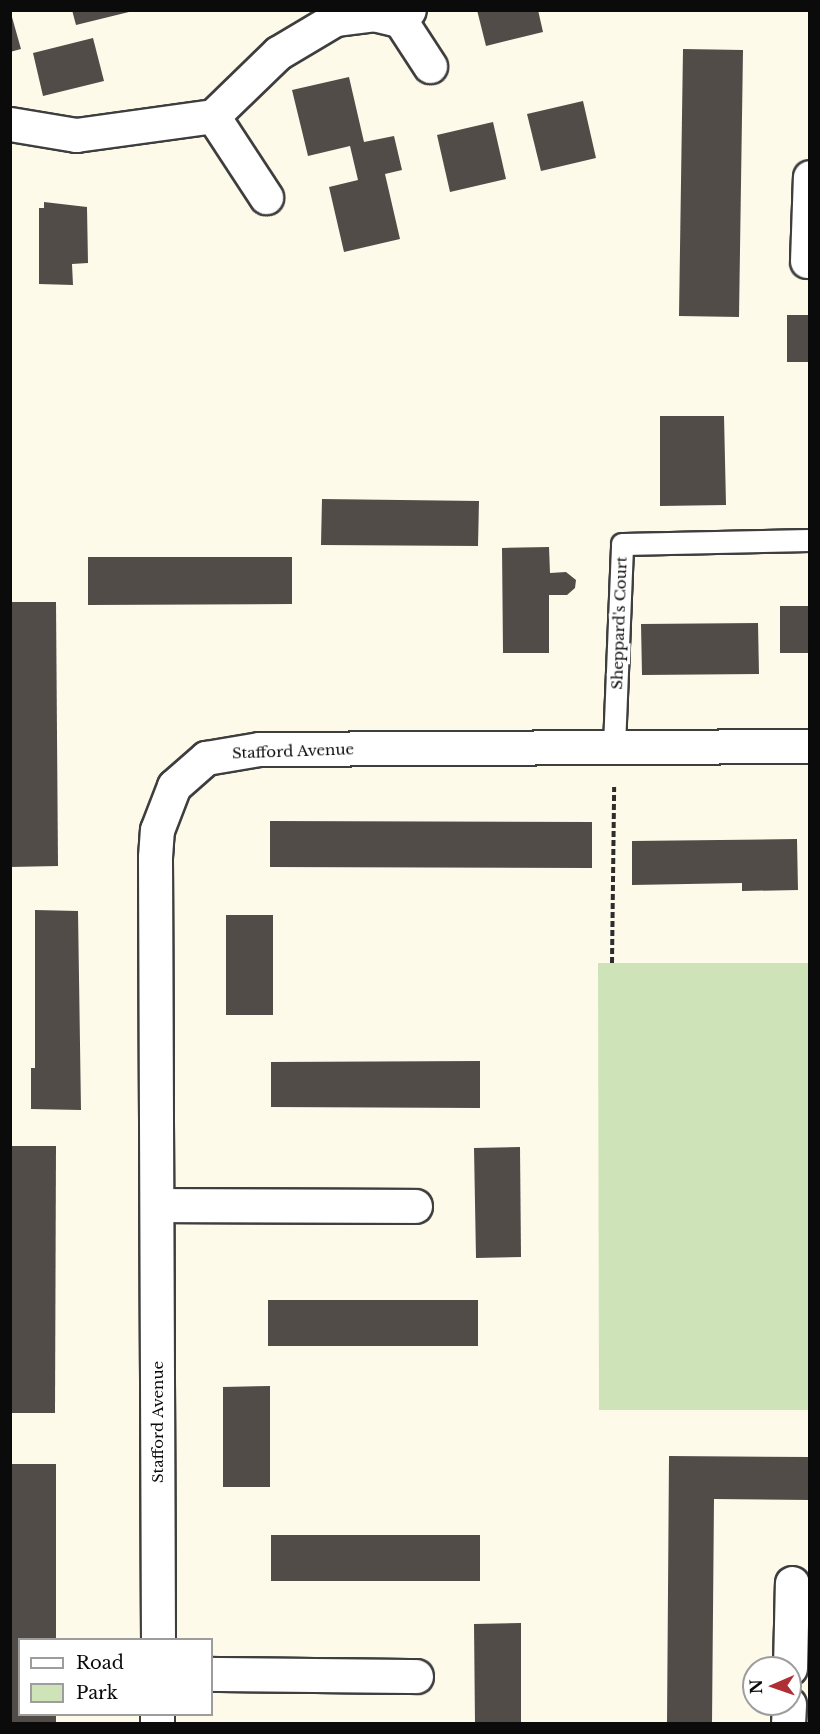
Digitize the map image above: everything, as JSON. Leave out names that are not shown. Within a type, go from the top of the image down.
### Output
[{"type":"street","points":[[10,124],[76,135],[213,116],[278,53],[336,19],[373,14],[405,15],[430,66]]},
{"type":"street","points":[[213,116],[266,197]]},
{"type":"street","points":[[807,261],[810,177]]},
{"type":"street","name":"Stafford Avenue","points":[[158,1638],[159,1205],[154,857],[165,806],[174,786],[206,758],[259,749],[810,746]]},
{"type":"street","points":[[159,1205],[415,1206]]},
{"type":"street","points":[[792,1583],[797,1656]]},
{"type":"street","points":[[213,1674],[416,1676]]},
{"type":"lane","name":"Sheppard's Court","points":[[614,746],[622,544],[810,540]]},
{"type":"path","points":[[612,963],[614,746]]},
{"type":"green space","points":[[598,963],[809,963],[809,1410],[599,1410]]},
{"type":"building","points":[[10,10],[21,49],[10,52]]},
{"type":"building","points":[[72,10],[133,10],[133,11],[76,25]]},
{"type":"building","points":[[477,10],[538,10],[543,32],[486,46]]},
{"type":"building","points":[[93,38],[104,81],[43,96],[33,53]]},
{"type":"building","points":[[683,49],[743,50],[739,317],[679,316]]},
{"type":"building","points":[[349,77],[364,142],[394,136],[402,170],[385,174],[400,239],[344,252],[329,187],[358,180],[350,146],[308,156],[292,90]]},
{"type":"building","points":[[583,101],[596,158],[541,171],[527,114]]},
{"type":"building","points":[[493,122],[506,179],[450,192],[437,135]]},
{"type":"building","points":[[44,202],[87,207],[88,263],[72,264],[73,285],[39,284],[39,208],[44,208]]},
{"type":"building","points":[[787,315],[810,315],[810,362],[787,362]]},
{"type":"building","points":[[660,416],[724,416],[726,505],[660,506]]},
{"type":"building","points":[[322,499],[479,501],[478,546],[321,545]]},
{"type":"building","points":[[549,547],[550,573],[566,572],[576,580],[575,588],[567,595],[549,595],[549,653],[503,653],[502,548]]},
{"type":"building","points":[[88,557],[292,557],[292,604],[88,605]]},
{"type":"building","points":[[11,602],[56,602],[58,866],[10,867]]},
{"type":"building","points":[[780,606],[810,606],[810,653],[780,653]]},
{"type":"building","points":[[758,623],[759,674],[642,675],[641,624]]},
{"type":"building","points":[[270,821],[592,822],[592,868],[270,867]]},
{"type":"building","points":[[797,839],[798,890],[742,891],[742,883],[632,885],[632,841]]},
{"type":"building","points":[[35,910],[78,911],[81,1110],[31,1109],[31,1068],[35,1068]]},
{"type":"building","points":[[226,915],[273,915],[273,1015],[226,1015]]},
{"type":"building","points":[[480,1061],[480,1108],[271,1107],[271,1062]]},
{"type":"building","points":[[12,1146],[56,1146],[55,1413],[11,1413]]},
{"type":"building","points":[[520,1147],[521,1257],[476,1258],[474,1148]]},
{"type":"building","points":[[268,1300],[478,1300],[478,1346],[268,1346]]},
{"type":"building","points":[[270,1386],[270,1487],[223,1487],[223,1387]]},
{"type":"building","points":[[669,1456],[810,1457],[810,1500],[714,1499],[712,1724],[667,1724]]},
{"type":"building","points":[[12,1464],[56,1464],[56,1638],[18,1638],[18,1716],[56,1716],[56,1724],[12,1724]]},
{"type":"building","points":[[271,1535],[480,1535],[480,1581],[271,1581]]},
{"type":"building","points":[[521,1623],[521,1724],[475,1724],[474,1624]]}]
